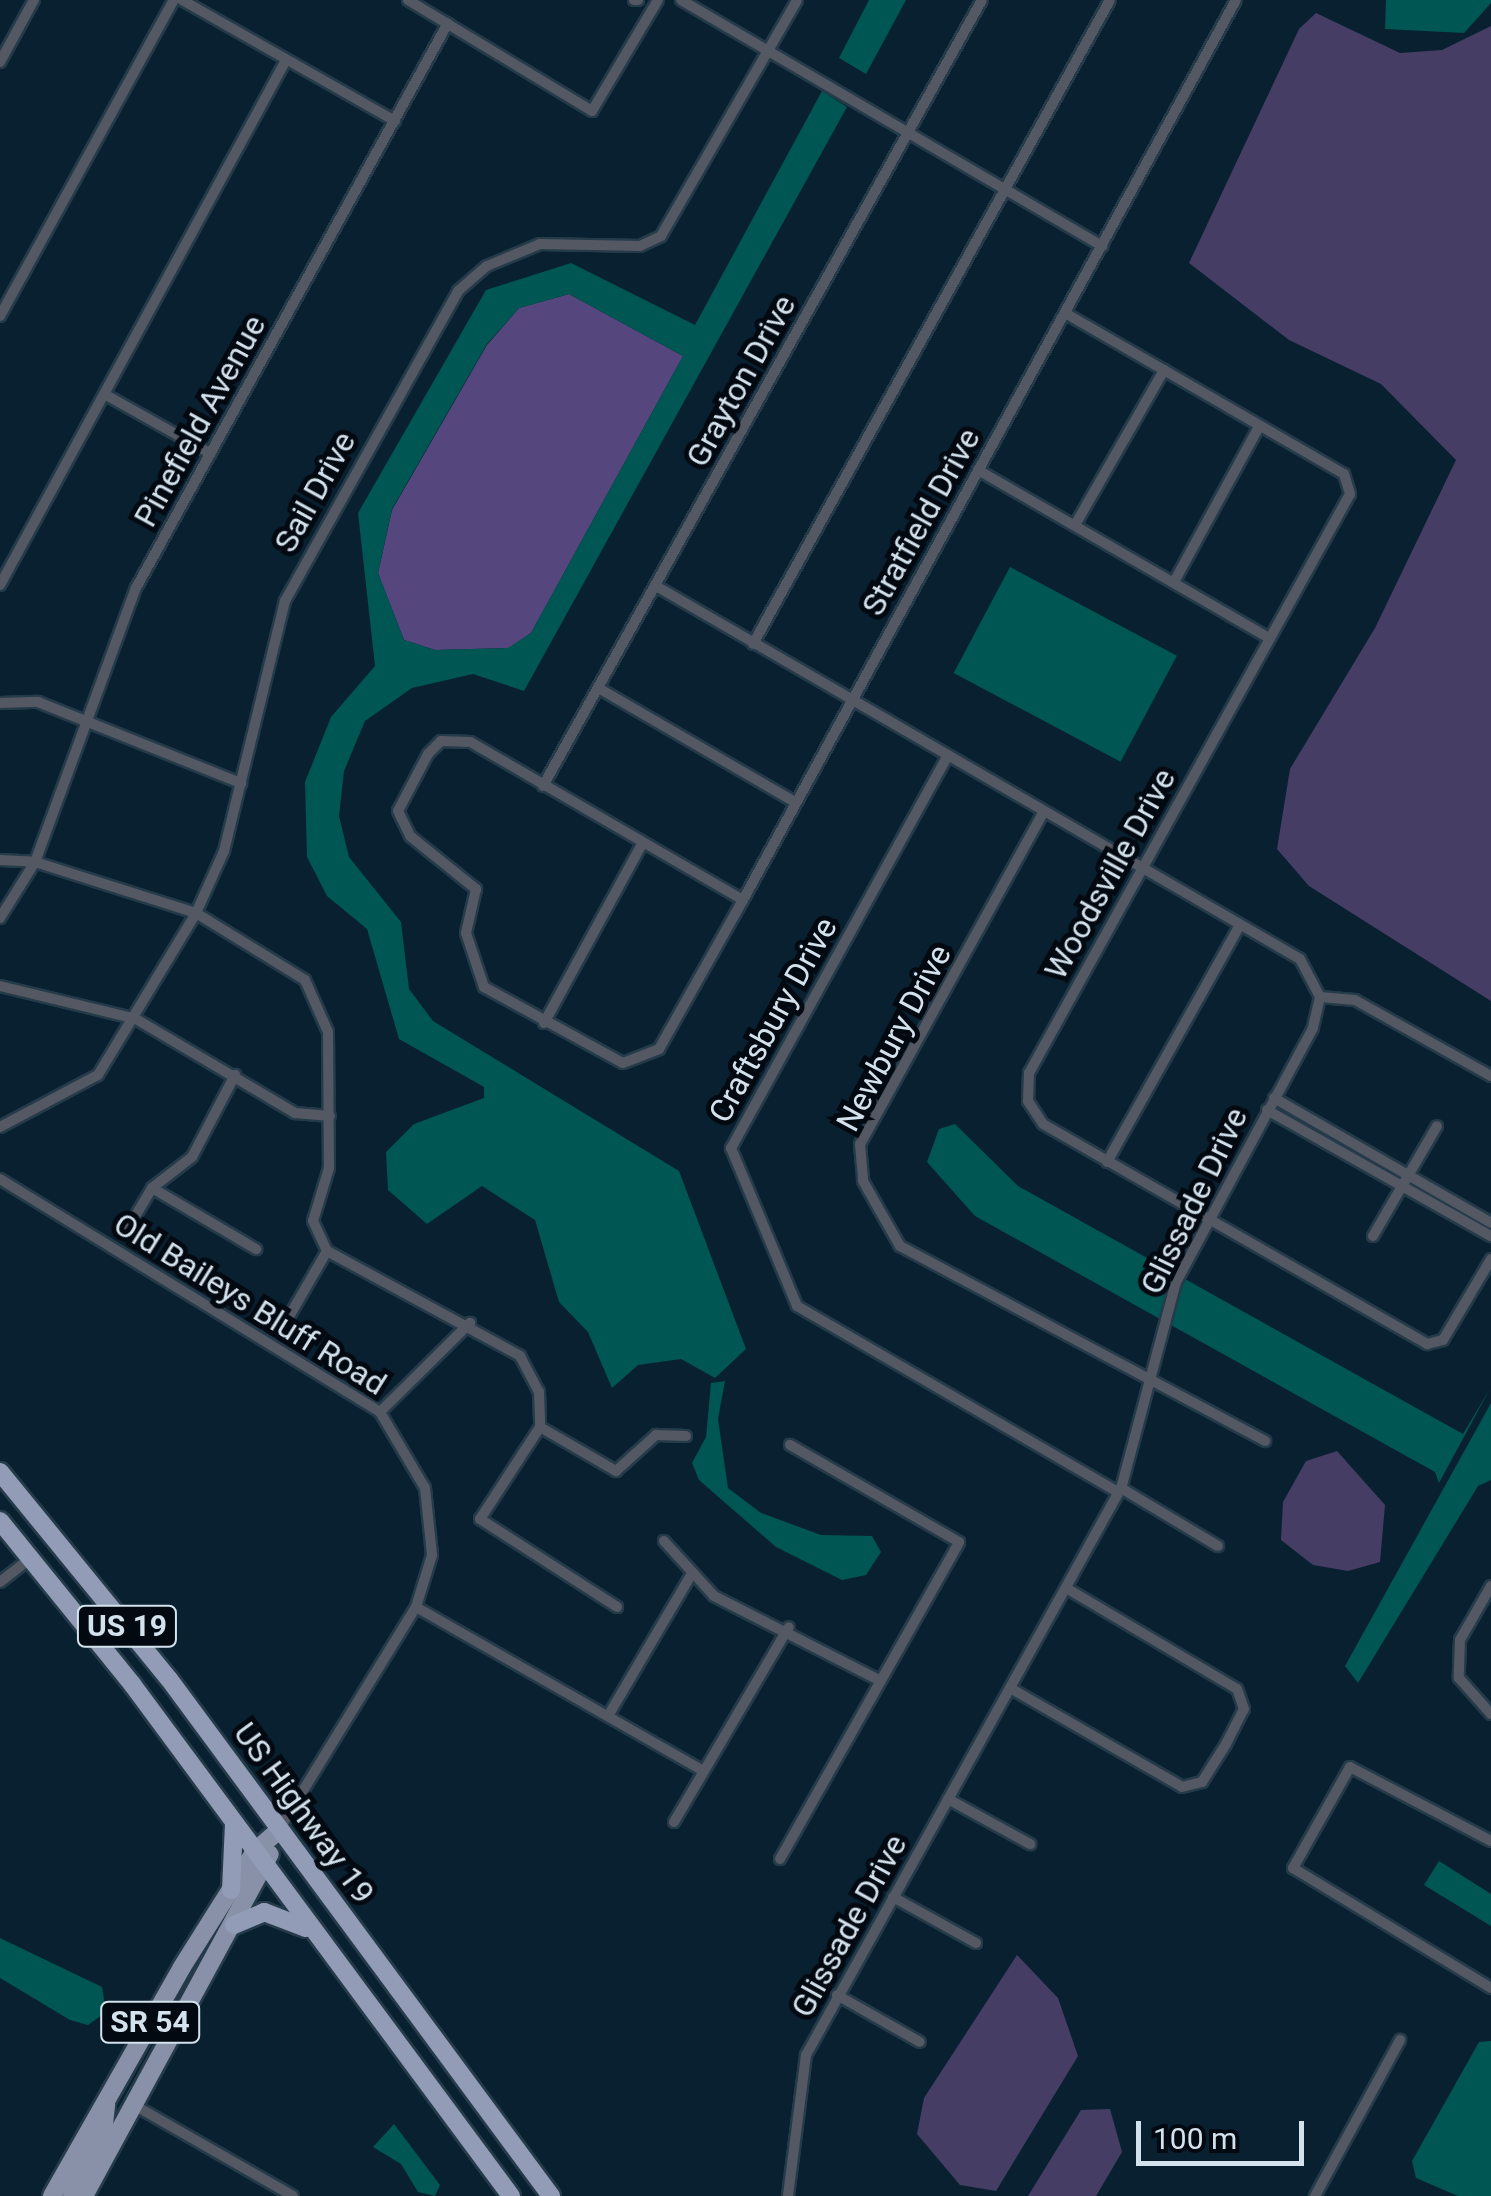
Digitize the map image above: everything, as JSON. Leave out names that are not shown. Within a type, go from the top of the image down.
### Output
[{"type":"highway","name":"US Highway 19","points":[[0,1472],[280,1830],[552,2196]]},
{"type":"highway","name":"US Highway 19","points":[[0,1521],[232,1820],[511,2196]]},
{"type":"highway","points":[[231,1890],[232,1820]]},
{"type":"highway","points":[[234,1925],[272,1912],[314,1933]]},
{"type":"main road","name":"SR 54","points":[[52,2196],[105,2099],[231,1890],[261,1859],[280,1830]]},
{"type":"main road","name":"SR 54","points":[[84,2196],[234,1925],[261,1859]]},
{"type":"main road","points":[[72,2196],[103,2134],[105,2099]]},
{"type":"street","points":[[0,62],[34,0]]},
{"type":"street","points":[[0,316],[174,0]]},
{"type":"street","points":[[182,0],[395,121]]},
{"type":"street","points":[[408,0],[592,111],[658,0]]},
{"type":"street","points":[[681,0],[910,130],[1102,246]]},
{"type":"street","name":"Sail Drive","points":[[0,1127],[98,1075],[136,1019],[196,913],[241,783],[285,601],[458,291],[487,266],[540,244],[640,246],[661,236],[797,0]]},
{"type":"street","name":"Grayton Drive","points":[[543,786],[982,0]]},
{"type":"street","points":[[754,644],[1110,0]]},
{"type":"street","name":"Stratfield Drive","points":[[544,1022],[623,1063],[642,1062],[659,1049],[1236,0]]},
{"type":"street","name":"Pinefield Avenue","points":[[0,918],[35,862],[92,722],[136,588],[448,22]]},
{"type":"street","points":[[0,584],[286,60]]},
{"type":"street","points":[[1065,312],[1259,427],[1174,582]]},
{"type":"street","points":[[1076,525],[1164,370]]},
{"type":"street","points":[[106,395],[210,454]]},
{"type":"street","name":"Woodsville Drive","points":[[1259,427],[1350,485],[1029,1072],[1028,1101],[1042,1124],[1427,1344],[1443,1340],[1491,1259]]},
{"type":"street","points":[[978,470],[1269,638]]},
{"type":"street","points":[[656,586],[1043,814],[1300,959],[1320,997],[1355,1000],[1491,1076]]},
{"type":"street","points":[[600,689],[794,802]]},
{"type":"street","points":[[0,703],[38,702],[241,783]]},
{"type":"street","points":[[643,842],[544,1022],[484,987],[466,933],[476,889],[410,836],[398,811],[428,754],[442,741],[470,742],[543,786],[643,842],[743,900]]},
{"type":"street","name":"Craftsbury Drive","points":[[946,756],[731,1148],[797,1306],[1119,1490]]},
{"type":"street","name":"Newbury Drive","points":[[1043,814],[860,1144],[863,1181],[900,1246],[1265,1442]]},
{"type":"street","points":[[0,860],[35,862],[196,913],[305,980],[328,1032],[329,1168],[313,1222],[327,1251],[470,1323],[520,1356],[539,1392],[540,1427],[480,1519],[616,1608]]},
{"type":"street","points":[[1107,1162],[1240,925]]},
{"type":"street","points":[[0,986],[136,1019],[295,1112],[330,1116]]},
{"type":"street","name":"Glissade Drive","points":[[788,2196],[799,2074],[837,1995],[1119,1490],[1154,1379],[1166,1311],[1207,1216],[1274,1098],[1320,997]]},
{"type":"street","points":[[124,1235],[152,1188],[192,1157],[236,1075]]},
{"type":"street","points":[[1274,1098],[1310,1118],[1340,1144]]},
{"type":"street","points":[[1267,1110],[1491,1223]]},
{"type":"street","points":[[1303,1130],[1310,1118]]},
{"type":"street","points":[[1373,1236],[1437,1126]]},
{"type":"street","name":"Old Baileys Bluff Road","points":[[0,1179],[380,1412],[425,1488],[432,1556],[416,1607],[280,1830]]},
{"type":"street","points":[[1405,1180],[1491,1236]]},
{"type":"street","points":[[152,1188],[256,1250]]},
{"type":"street","points":[[283,1327],[327,1251]]},
{"type":"street","points":[[380,1412],[470,1323]]},
{"type":"street","points":[[540,1427],[616,1471],[656,1435],[686,1436]]},
{"type":"street","points":[[780,1859],[959,1542],[790,1446]]},
{"type":"street","points":[[1119,1490],[1218,1546]]},
{"type":"street","points":[[664,1541],[690,1577],[749,1615],[789,1627],[879,1680]]},
{"type":"street","points":[[0,1582],[32,1558]]},
{"type":"street","points":[[611,1711],[690,1577]]},
{"type":"street","points":[[1491,1586],[1460,1640],[1459,1678],[1475,1705],[1491,1714]]},
{"type":"street","points":[[1010,1688],[1182,1787],[1202,1782],[1226,1744],[1244,1708],[1237,1689],[1066,1588]]},
{"type":"street","points":[[416,1607],[587,1709],[611,1711],[703,1772]]},
{"type":"street","points":[[674,1822],[789,1627]]},
{"type":"street","points":[[1491,1841],[1350,1767],[1293,1868],[1491,1988]]},
{"type":"street","points":[[948,1798],[1030,1844]]},
{"type":"street","points":[[893,1897],[976,1943]]},
{"type":"street","points":[[837,1995],[920,2042]]},
{"type":"street","points":[[1315,2196],[1400,2040]]},
{"type":"street","points":[[134,2105],[292,2196]]},
{"type":"shaded area","points":[[869,0],[906,0],[866,74],[839,58]]},
{"type":"shaded area","points":[[1386,0],[1491,3],[1464,33],[1385,29]]},
{"type":"shaded area","points":[[1316,13],[1400,53],[1442,50],[1491,26],[1491,1001],[1309,886],[1277,849],[1290,769],[1375,628],[1456,460],[1381,384],[1289,340],[1189,263],[1299,29]]},
{"type":"shaded area","points":[[822,91],[847,107],[524,691],[473,674],[412,688],[365,721],[344,771],[339,816],[349,857],[401,922],[409,989],[433,1021],[679,1171],[746,1349],[715,1378],[681,1359],[638,1365],[612,1388],[588,1332],[559,1302],[535,1220],[482,1186],[427,1224],[388,1190],[386,1152],[414,1124],[484,1098],[484,1087],[399,1039],[367,929],[327,896],[307,857],[305,782],[331,717],[375,666],[358,513],[486,290],[571,263],[695,325]],"holes":[[[569,294],[683,356],[531,633],[508,648],[435,650],[404,640],[378,573],[392,509],[487,344],[519,308]]]},
{"type":"shaded area","points":[[569,294],[683,356],[531,633],[509,648],[435,650],[404,640],[378,573],[392,510],[487,345],[519,308]]},
{"type":"shaded area","points":[[1010,567],[1177,656],[1121,762],[954,673]]},
{"type":"shaded area","points":[[955,1124],[1018,1186],[1463,1434],[1491,1387],[1439,1483],[1435,1472],[975,1216],[927,1162],[939,1129]]},
{"type":"shaded area","points":[[725,1381],[718,1419],[728,1488],[761,1513],[821,1535],[872,1536],[881,1552],[866,1575],[842,1580],[776,1547],[699,1480],[692,1463],[706,1437],[711,1383]]},
{"type":"shaded area","points":[[1491,1403],[1491,1480],[1478,1486],[1358,1683],[1345,1666]]},
{"type":"shaded area","points":[[1337,1451],[1385,1505],[1380,1562],[1348,1571],[1313,1565],[1281,1540],[1283,1502],[1306,1461]]},
{"type":"shaded area","points":[[1439,1861],[1491,1894],[1491,1926],[1424,1885]]},
{"type":"shaded area","points":[[0,1938],[102,1987],[106,2012],[88,2025],[70,2020],[0,1978]]},
{"type":"shaded area","points":[[1017,1955],[1058,1998],[1078,2056],[996,2191],[960,2185],[917,2134],[924,2098]]},
{"type":"shaded area","points":[[1491,2041],[1491,2196],[1458,2196],[1416,2178],[1412,2161],[1479,2042]]},
{"type":"shaded area","points":[[1110,2109],[1122,2152],[1096,2196],[1028,2196],[1081,2110]]},
{"type":"shaded area","points":[[394,2124],[440,2185],[435,2196],[418,2192],[401,2164],[373,2147]]}]
